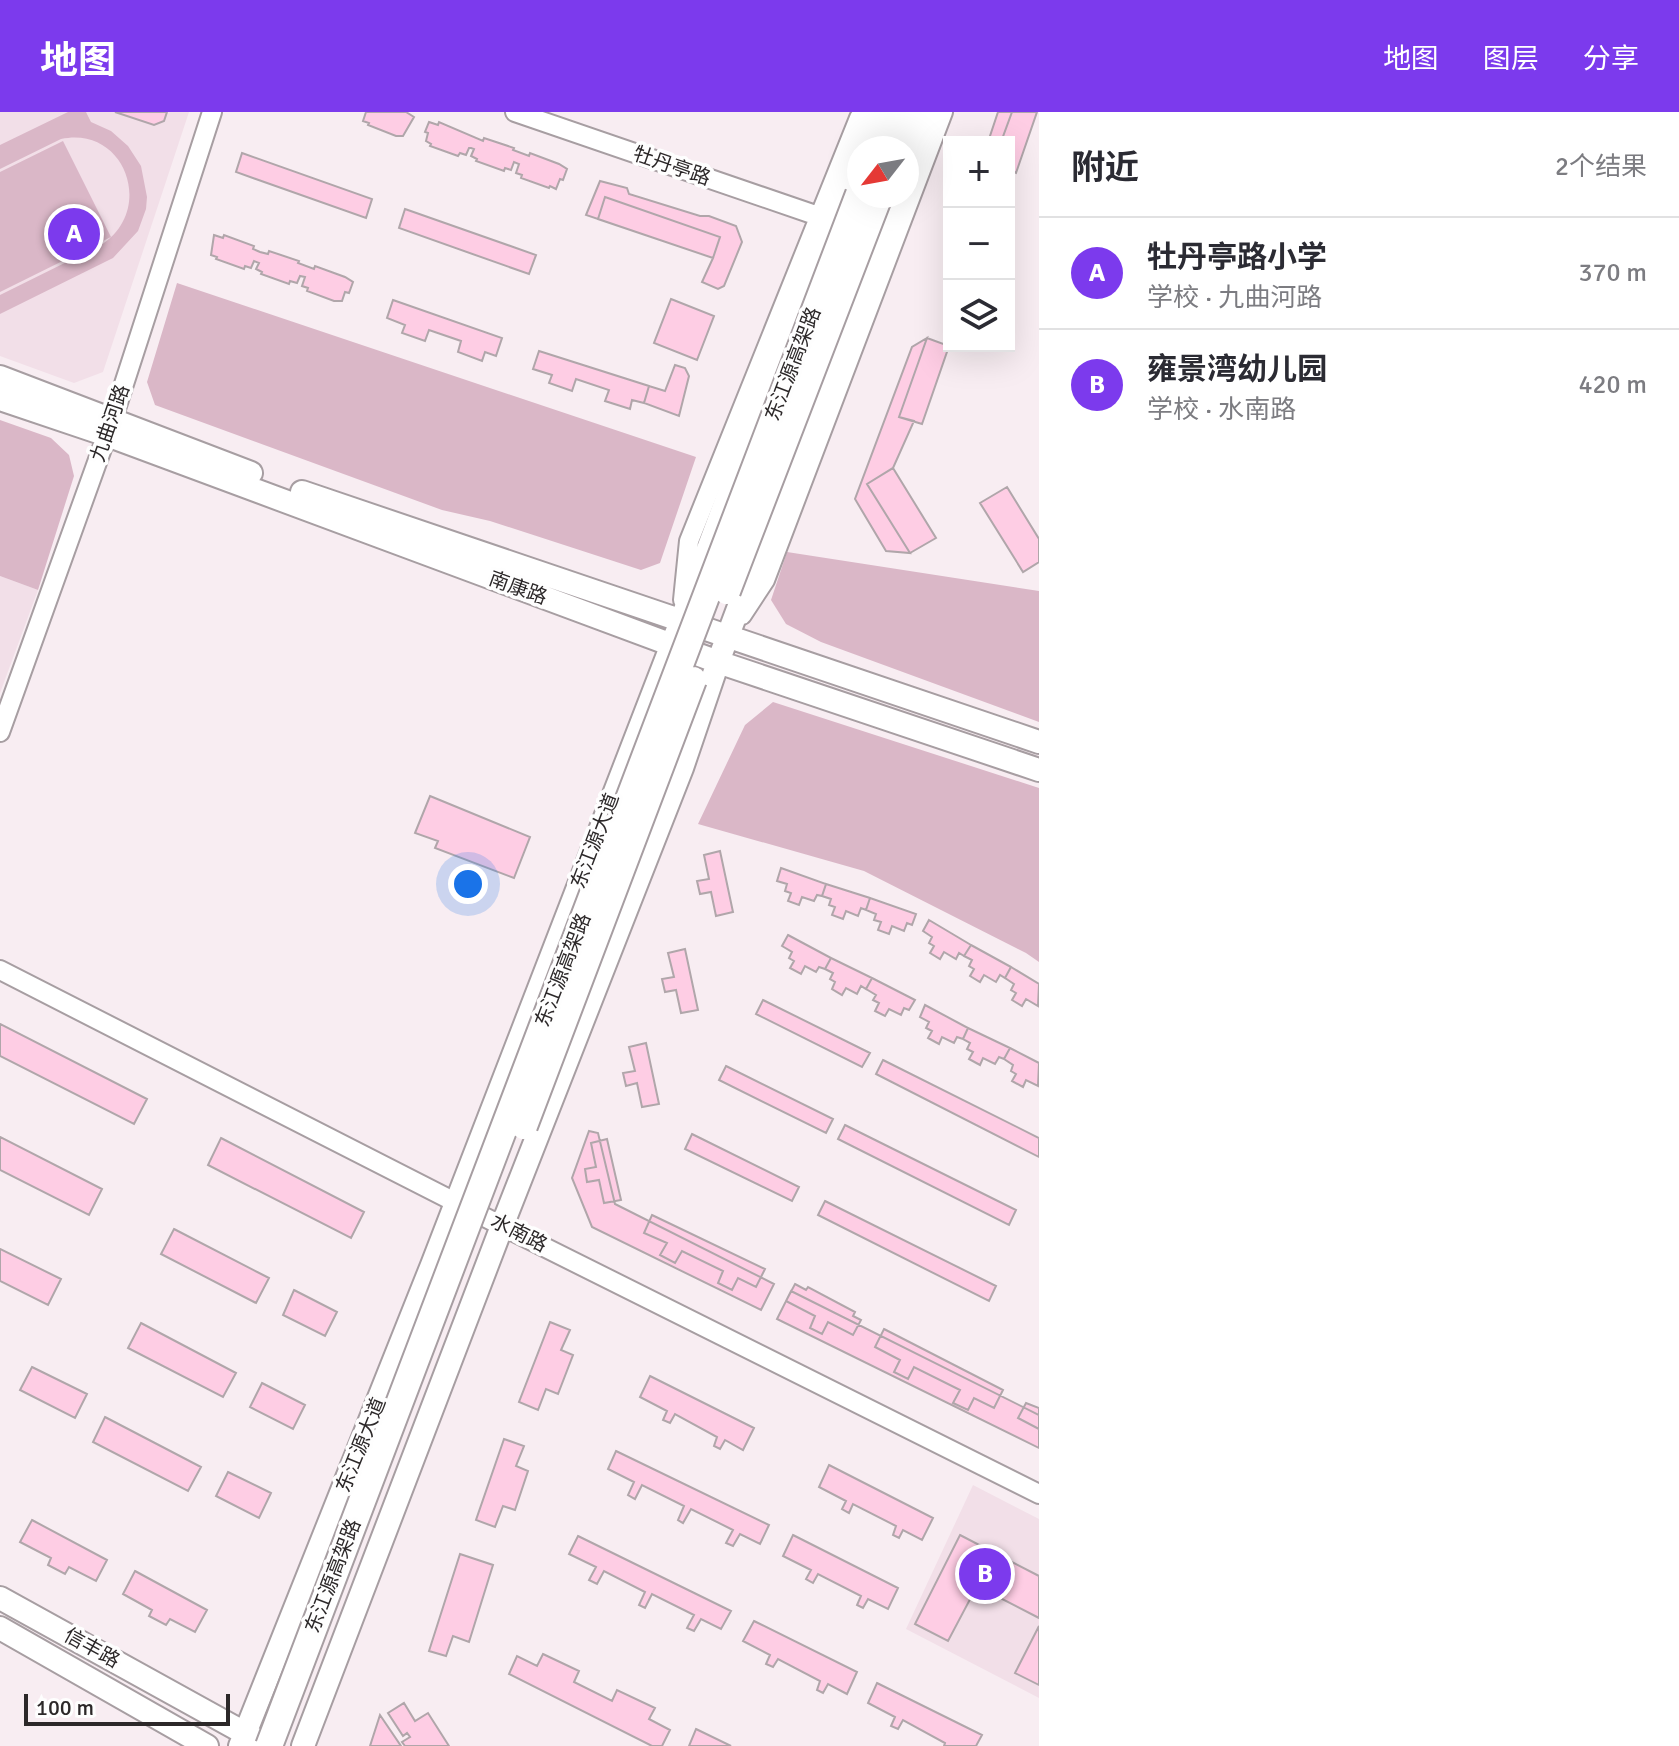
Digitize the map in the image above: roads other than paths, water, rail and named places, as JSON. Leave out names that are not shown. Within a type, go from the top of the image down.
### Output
[{"type":"highway","points":[[881,136],[890,112]]},
{"type":"highway","points":[[901,136],[910,112]]},
{"type":"highway","name":"东江源高架路","points":[[256,1743],[854,208]]},
{"type":"highway","name":"东江源高架路","points":[[287,1746],[874,208]]},
{"type":"main road","name":"东江源大道","points":[[256,1743],[457,1201],[681,621],[824,218],[872,112]]},
{"type":"main road","points":[[916,136],[925,112]]},
{"type":"main road","points":[[303,1746],[682,768],[718,662],[888,208]]},
{"type":"main road","name":"南康路","points":[[0,377],[110,427],[672,645],[1039,770]]},
{"type":"main road","name":"南康路","points":[[0,399],[110,427],[1039,742]]},
{"type":"main road","name":"信丰路","points":[[0,1598],[256,1743]]},
{"type":"main road","name":"信丰路","points":[[0,1628],[207,1746]]},
{"type":"street","name":"九曲河路","points":[[0,732],[110,427],[212,112]]},
{"type":"street","name":"牡丹亭路","points":[[515,112],[824,218]]},
{"type":"street","points":[[824,218],[861,112]]},
{"type":"street","points":[[727,638],[765,580],[943,112]]},
{"type":"street","name":"水南路","points":[[0,970],[502,1226],[1039,1494]]},
{"type":"place","name":"牡丹亭路小学","points":[[74,234]]},
{"type":"place","name":"雍景湾幼儿园","points":[[985,1574]]}]
